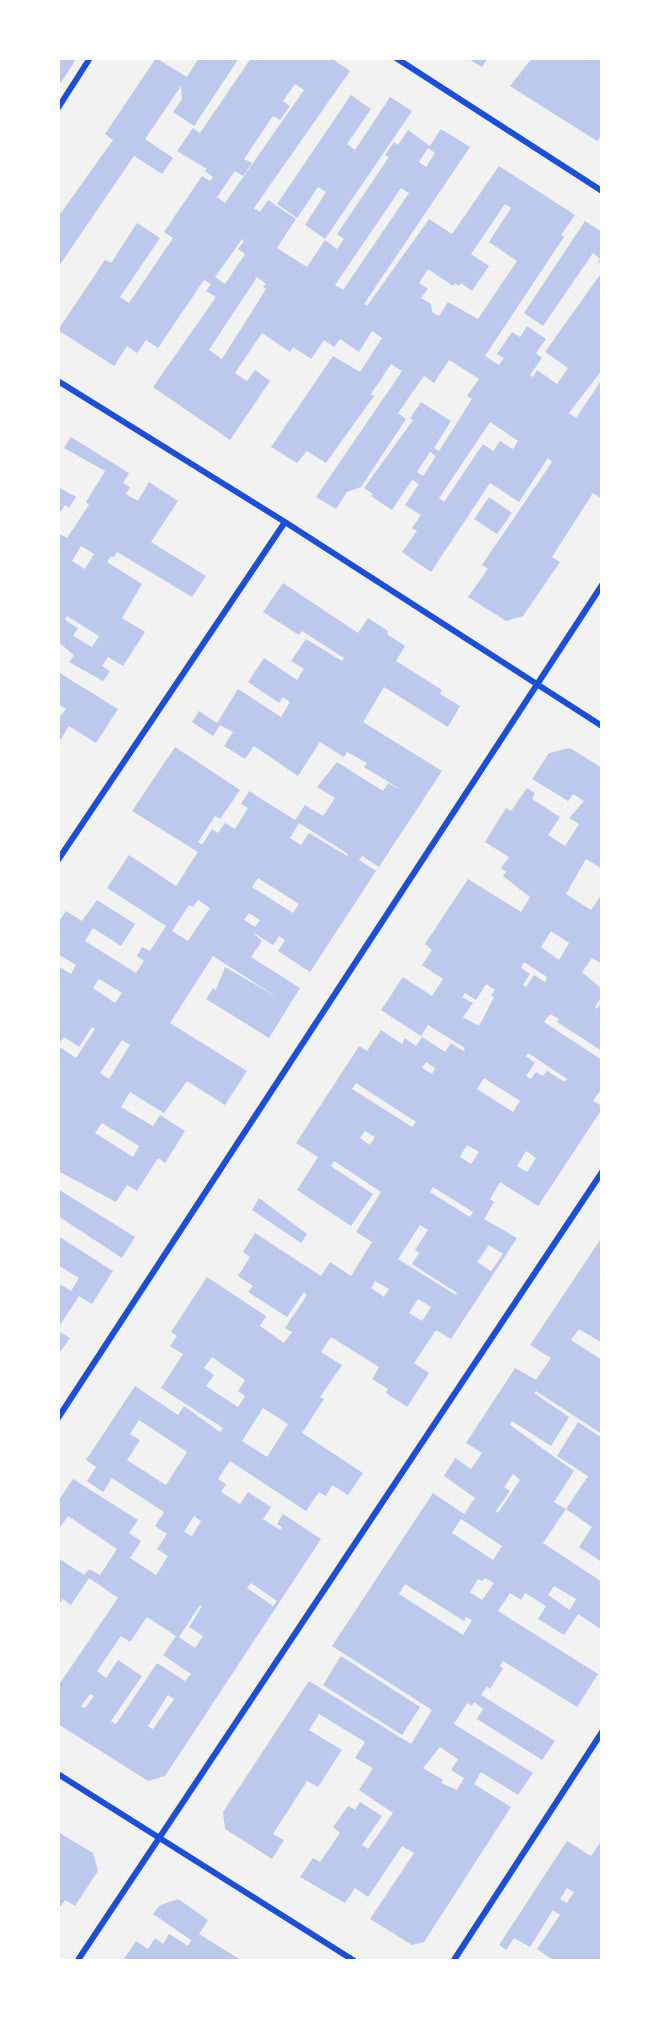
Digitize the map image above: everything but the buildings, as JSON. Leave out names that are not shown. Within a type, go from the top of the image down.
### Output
[{"type":"street","points":[[58,108],[90,58]]},
{"type":"street","points":[[396,58],[602,191]]},
{"type":"street","points":[[58,381],[285,522],[602,726]]},
{"type":"street","points":[[58,860],[285,522]]},
{"type":"street","points":[[58,1418],[602,585]]},
{"type":"street","points":[[78,1960],[602,1172]]},
{"type":"street","points":[[454,1960],[602,1732]]},
{"type":"street","points":[[58,1774],[354,1960]]}]
